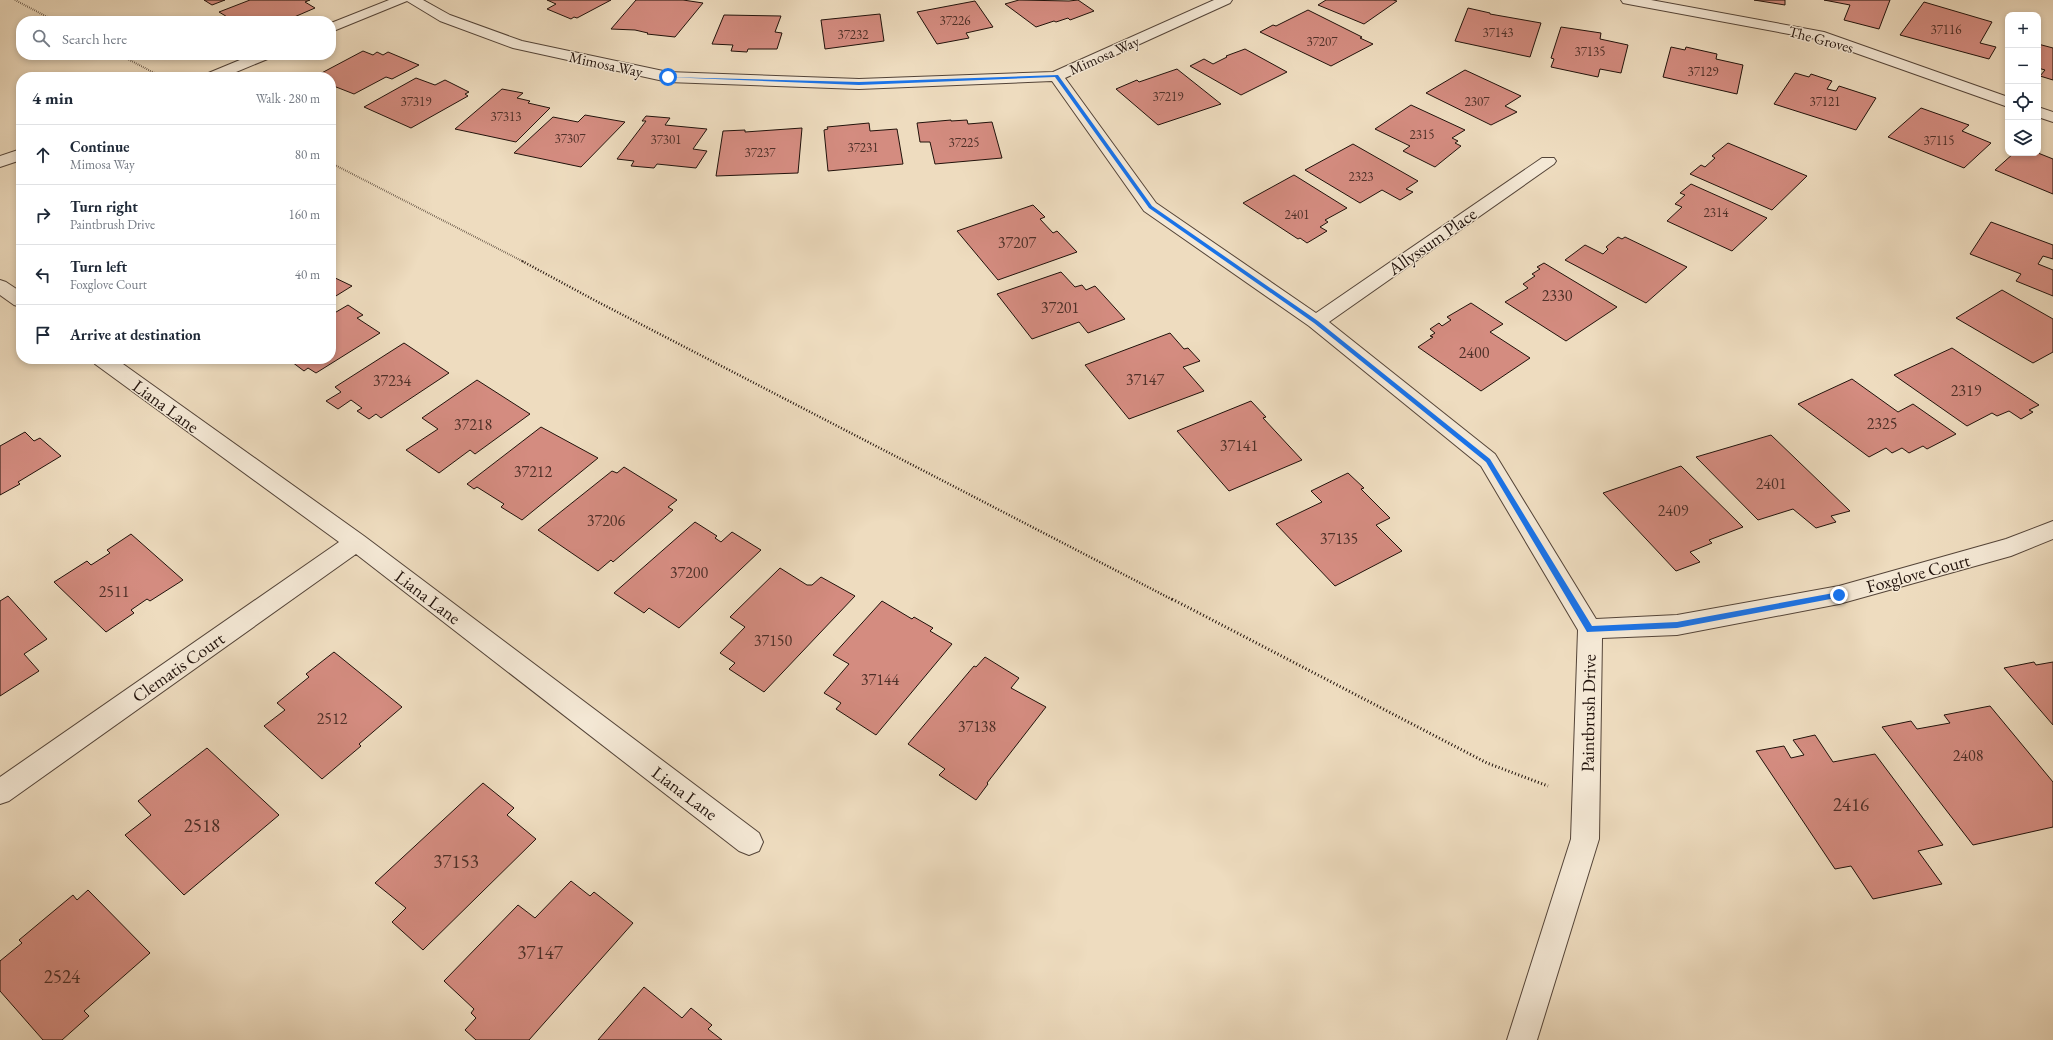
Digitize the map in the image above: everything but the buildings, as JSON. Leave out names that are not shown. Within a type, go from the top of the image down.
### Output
[{"type":"street","points":[[336,26],[401,0]]},
{"type":"street","name":"Mimosa Way","points":[[413,0],[445,18],[518,45],[668,77],[859,84],[1056,76],[1225,0]]},
{"type":"street","name":"The Groves","points":[[1628,0],[1819,35],[2005,101]]},
{"type":"street","points":[[223,72],[253,60]]},
{"type":"street","name":"Paintbrush Drive","points":[[1056,76],[1150,207],[1316,322],[1488,460],[1590,630],[1585,839],[1522,1040]]},
{"type":"street","points":[[2041,113],[2053,117]]},
{"type":"street","points":[[0,162],[16,156]]},
{"type":"street","name":"Allyssum Place","points":[[1316,322],[1548,161]]},
{"type":"street","points":[[0,286],[16,297]]},
{"type":"street","name":"Liana Lane","points":[[109,364],[356,542],[749,842]]},
{"type":"street","name":"Foxglove Court","points":[[1590,630],[1677,625],[1839,595],[2011,547],[2053,530]]},
{"type":"street","name":"Clematis Court","points":[[0,792],[356,542]]},
{"type":"path","points":[[15,0],[45,16]]},
{"type":"path","points":[[130,60],[152,72]]},
{"type":"path","points":[[336,166],[496,246],[603,305],[1487,763],[1586,800]]},
{"type":"route","points":[[668,77],[859,84],[1056,76],[1150,207],[1316,322],[1488,460],[1590,630],[1677,625],[1839,595]]}]
